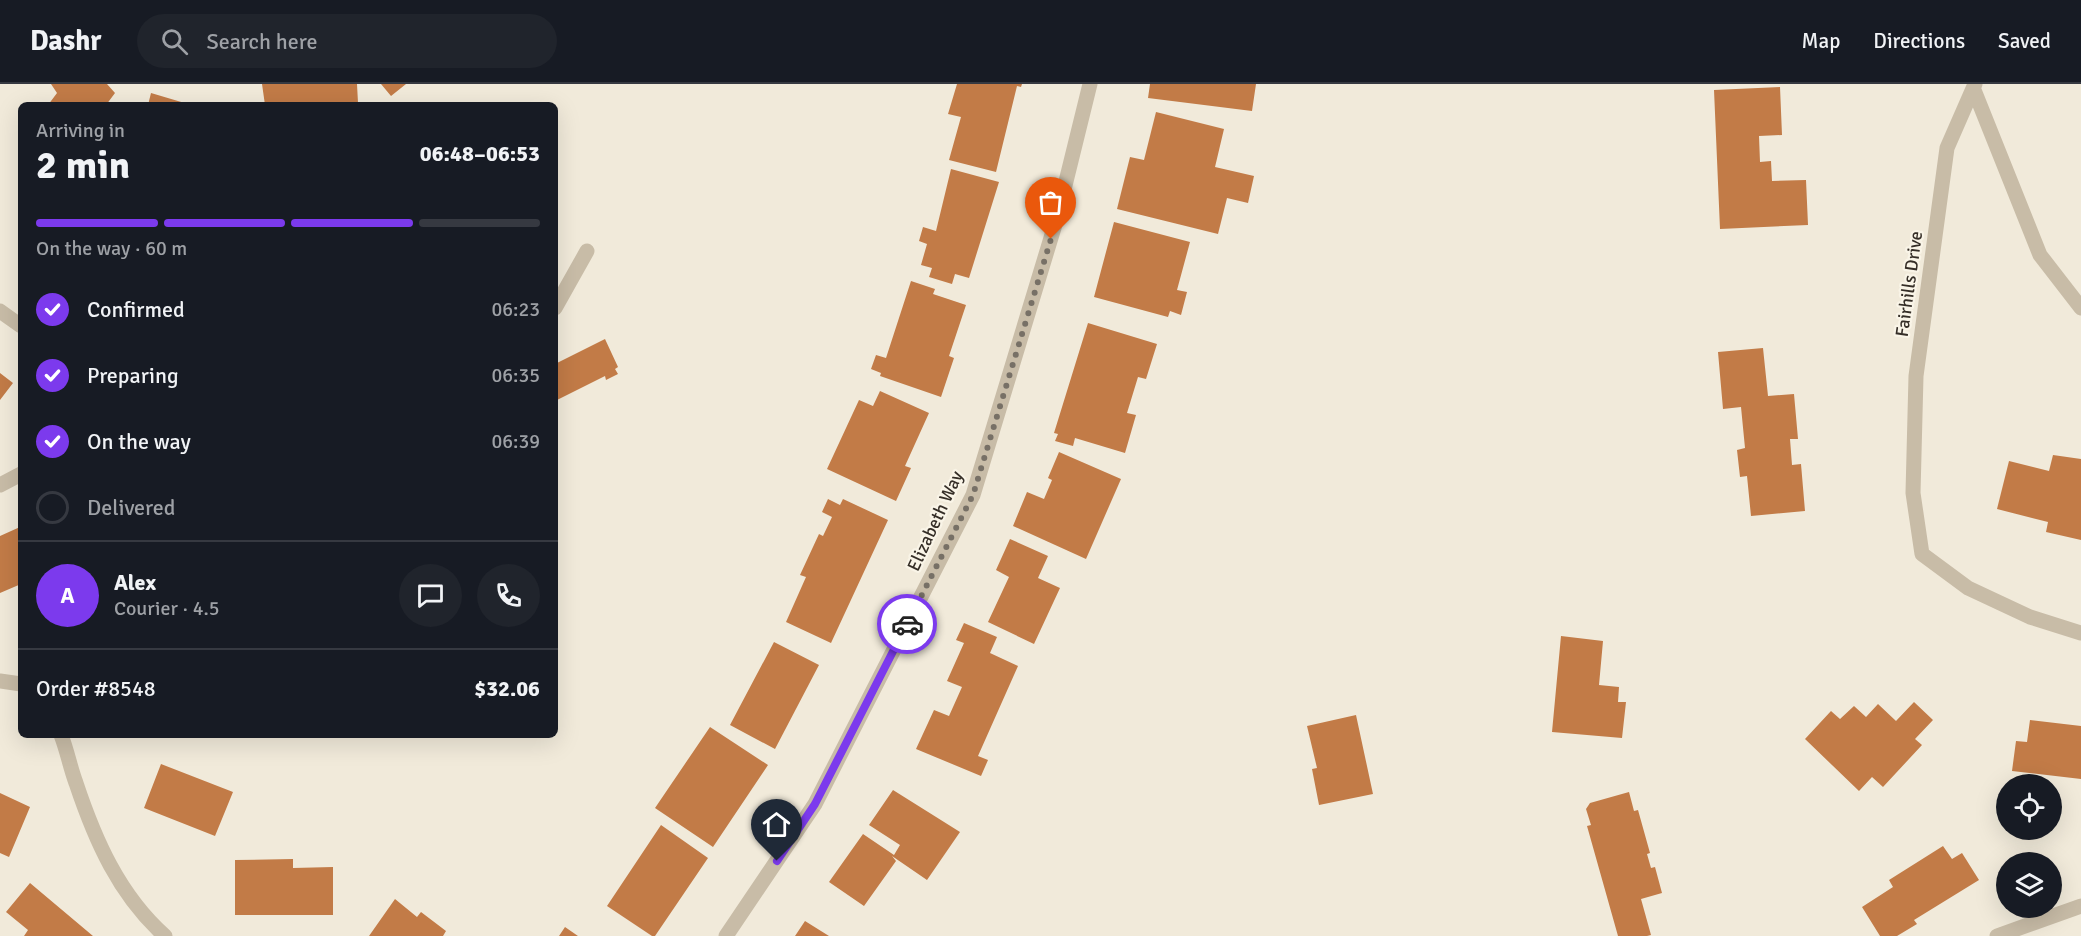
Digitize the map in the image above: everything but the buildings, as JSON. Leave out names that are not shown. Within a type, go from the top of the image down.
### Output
[{"type":"street","name":"Elizabeth Way","points":[[726,936],[815,804],[973,495],[1057,218],[1090,84]]},
{"type":"street","name":"Fairhills Drive","points":[[1975,87],[2040,255],[2081,308]]},
{"type":"street","name":"Fairhills Drive","points":[[1975,87],[1947,148],[1916,376],[1913,493],[1922,554],[1968,588],[2030,617],[2081,633]]},
{"type":"street","points":[[558,303],[587,251]]},
{"type":"street","points":[[0,311],[18,324]]},
{"type":"street","points":[[0,485],[18,476]]},
{"type":"street","points":[[0,681],[18,684]]},
{"type":"street","points":[[62,738],[88,820],[113,874],[144,918],[165,936]]},
{"type":"street","points":[[1997,936],[2081,906]]},
{"type":"way so far","points":[[907,624],[973,495],[1051,239]]},
{"type":"route","points":[[777,861],[815,804],[907,624]]}]
